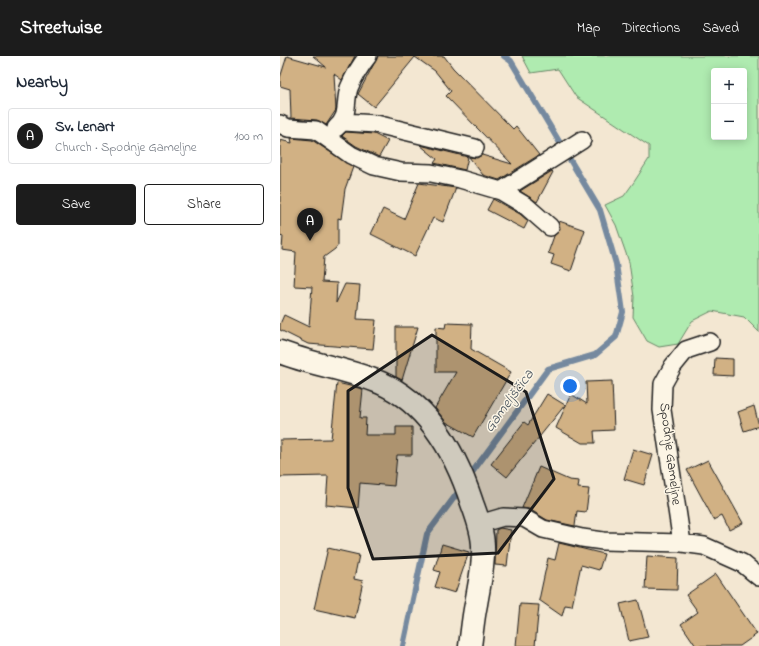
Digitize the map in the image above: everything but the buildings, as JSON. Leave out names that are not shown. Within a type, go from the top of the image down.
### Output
[{"type":"street","points":[[327,136],[344,122],[349,90],[357,70],[368,56]]},
{"type":"street","points":[[344,122],[376,124],[475,148]]},
{"type":"street","points":[[280,124],[288,128],[316,130],[327,136],[351,155],[374,166],[401,172],[431,173],[460,179],[501,192],[526,206],[550,227]]},
{"type":"street","points":[[501,192],[577,143]]},
{"type":"street","name":"Spodnje Gameljne","points":[[682,543],[662,410],[663,384],[673,366],[686,350],[710,342]]},
{"type":"street","points":[[280,352],[302,361],[361,375],[405,396],[423,412],[451,452],[464,478],[476,514],[483,546],[482,571],[470,646]]},
{"type":"street","points":[[476,514],[524,518],[544,529],[603,541],[682,543],[704,546],[742,563],[759,577]]},
{"type":"highlighted area","points":[[432,335],[526,392],[554,479],[498,553],[373,559],[348,488],[348,391]]},
{"type":"green space","points":[[522,56],[759,56],[759,332],[744,317],[712,311],[692,321],[678,344],[659,347],[647,341],[633,317],[634,297],[629,262],[616,225],[605,205],[624,196],[649,159],[649,146],[576,97],[558,69],[531,73]]},
{"type":"waterway","name":"Gameljščica","points":[[468,478],[548,369],[595,355],[616,337],[623,312],[616,264],[600,210],[511,61],[504,56]]},
{"type":"waterway","name":"Gameljščica","points":[[403,646],[427,534],[462,487]]},
{"type":"place","name":"Sv. Lenart","points":[[310,241]]}]
